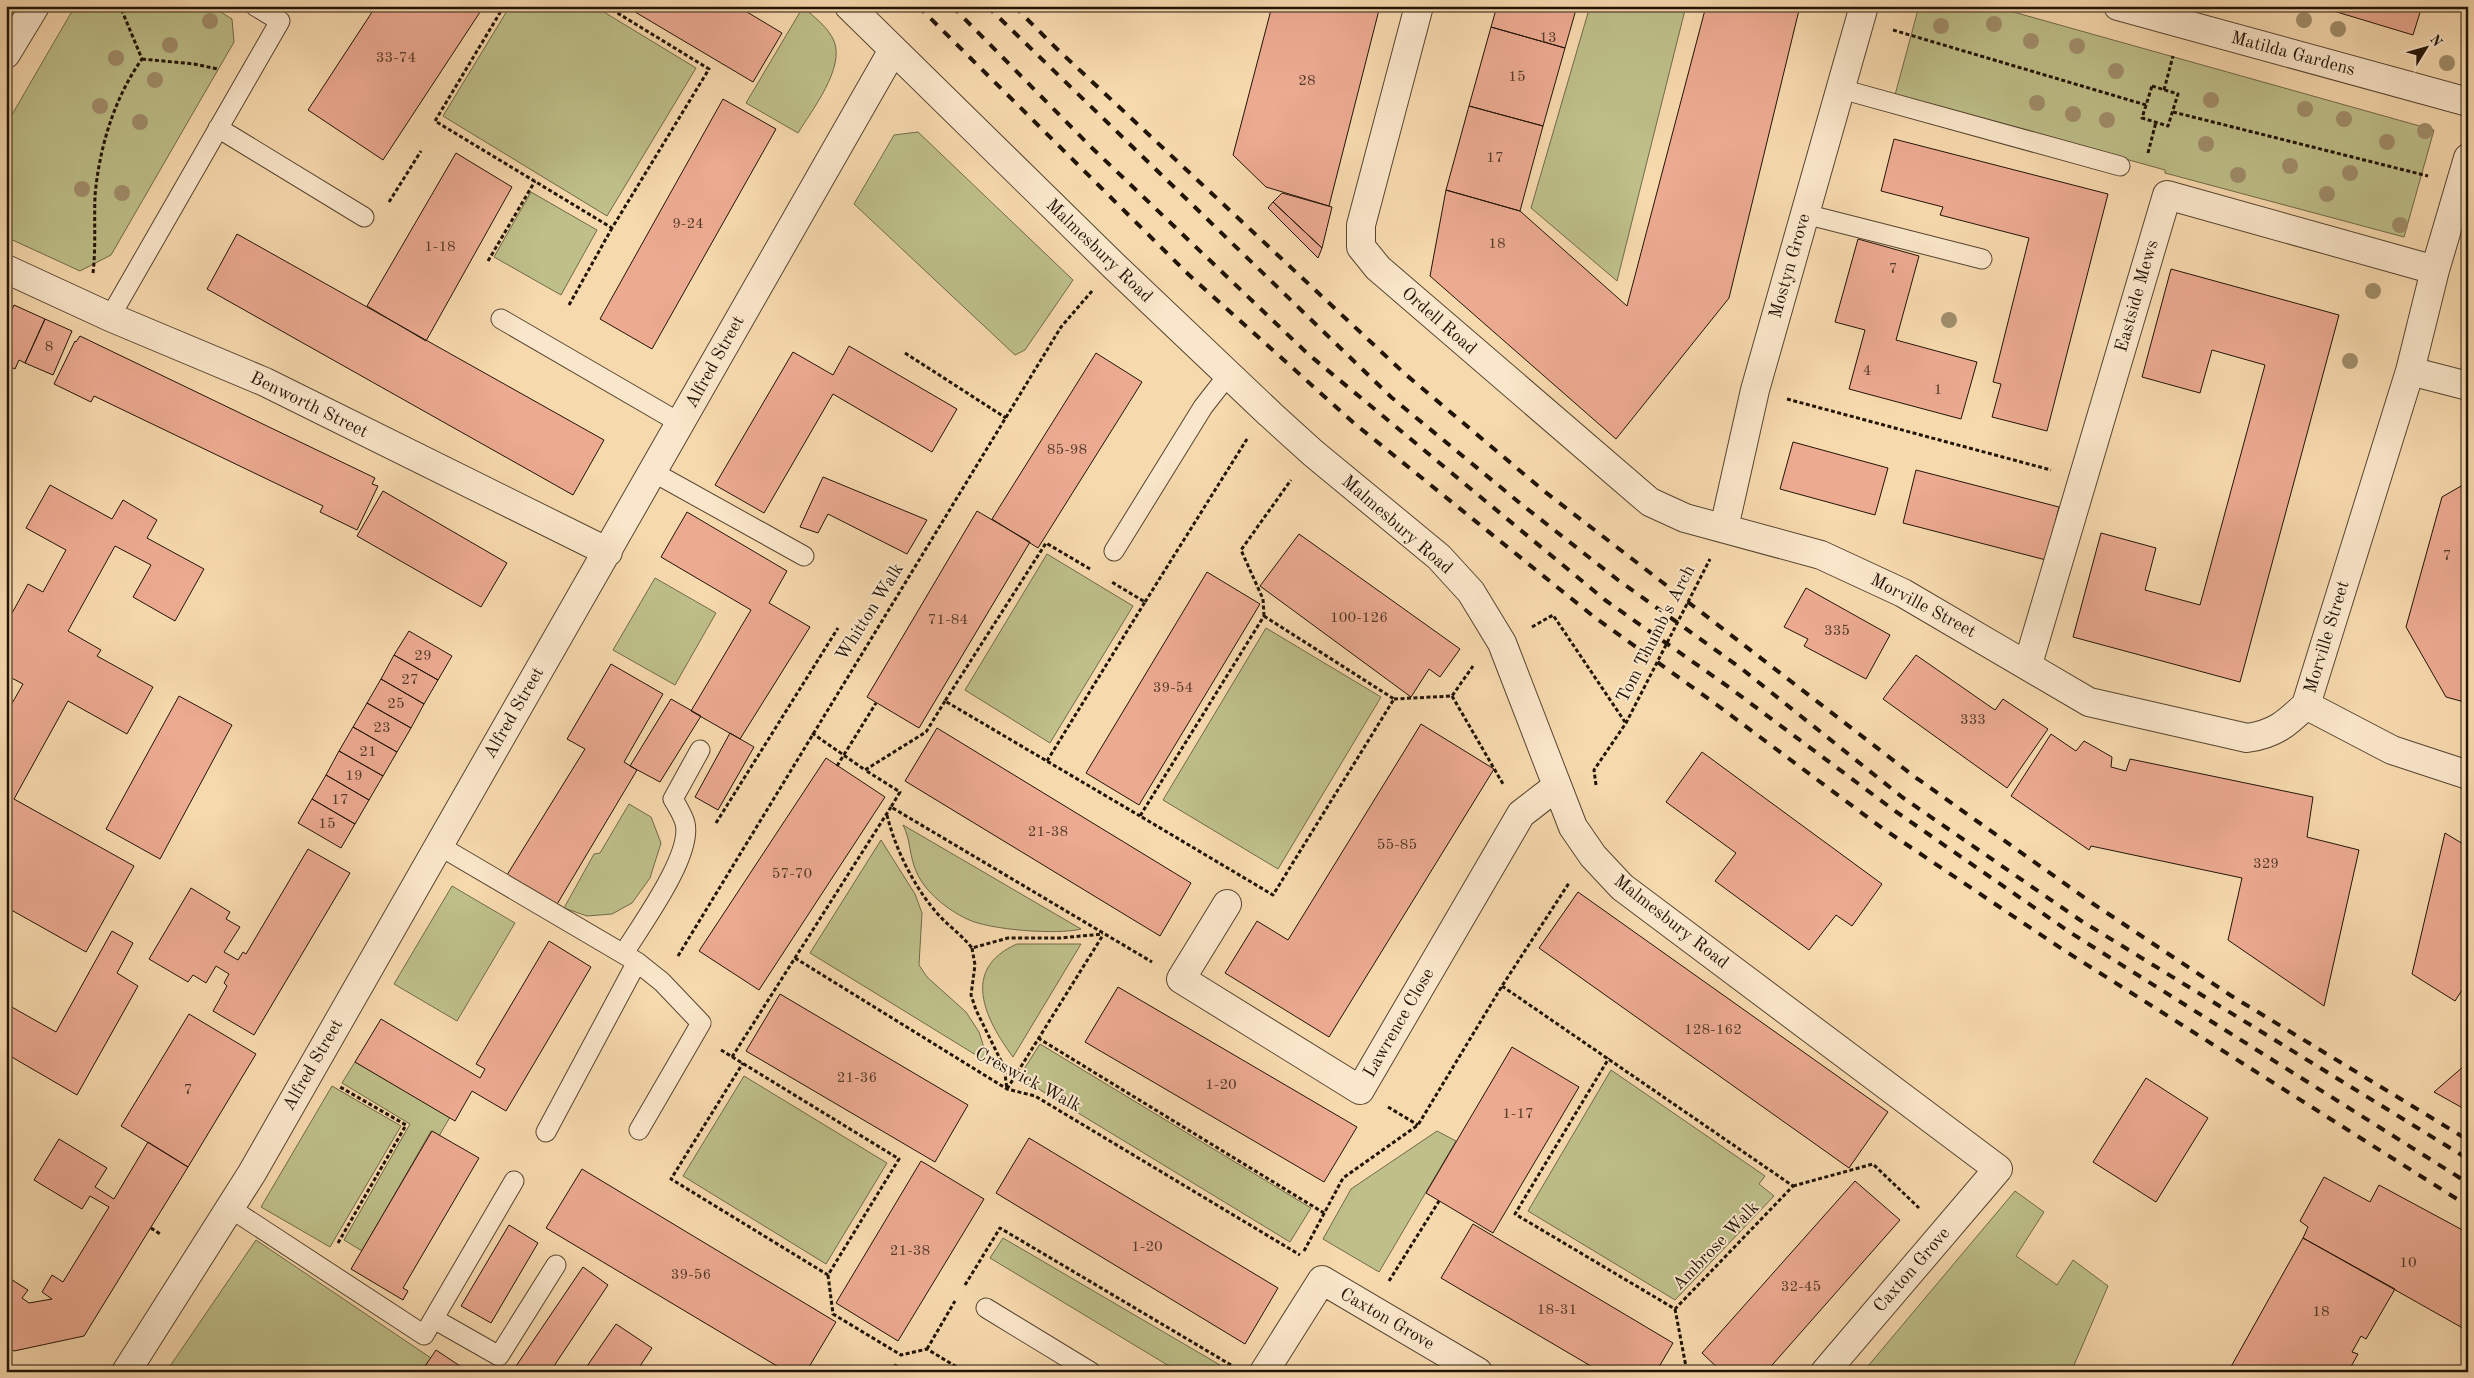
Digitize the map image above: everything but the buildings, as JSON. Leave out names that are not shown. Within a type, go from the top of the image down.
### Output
[{"type":"street","points":[[6,54],[35,6]]},
{"type":"street","name":"Malmesbury Road","points":[[849,6],[1228,375],[1313,453],[1439,558],[1471,592],[1499,637],[1572,827],[1593,856],[1622,887],[1998,1169]]},
{"type":"street","name":"Ordell Road","points":[[1420,6],[1361,225],[1361,246],[1378,268],[1650,502],[1685,518],[1724,528]]},
{"type":"street","name":"Matilda Gardens","points":[[2118,6],[2166,13],[2468,102]]},
{"type":"street","name":"Mostyn Grove","points":[[1724,528],[1755,390],[1863,14]]},
{"type":"street","name":"Alfred Street","points":[[126,1372],[230,1208],[608,552],[893,50]]},
{"type":"street","name":"Morville Street","points":[[1724,528],[1821,555],[1903,592],[2090,702],[2247,738],[2266,735],[2280,728],[2306,705],[2410,371],[2435,270],[2464,170]]},
{"type":"street","name":"Eastside Mews","points":[[2028,664],[2167,195],[2435,270]]},
{"type":"street","name":"Benworth Street","points":[[6,269],[110,317],[265,382],[608,552]]},
{"type":"street","points":[[2410,371],[2468,386]]},
{"type":"street","points":[[2306,705],[2392,750],[2468,775]]},
{"type":"street","name":"Lawrence Close","points":[[1181,979],[1360,1090],[1521,814],[1556,787]]},
{"type":"street","points":[[1181,979],[1226,904]]},
{"type":"street","name":"Caxton Grove","points":[[1825,1372],[1998,1169]]},
{"type":"street","name":"Caxton Grove","points":[[1264,1372],[1322,1280],[1478,1372]]},
{"type":"lane","points":[[110,317],[280,21],[255,6]]},
{"type":"lane","points":[[1841,89],[2120,166]]},
{"type":"lane","points":[[218,128],[364,218]]},
{"type":"lane","points":[[1805,214],[1982,259]]},
{"type":"lane","points":[[501,319],[680,423]]},
{"type":"lane","points":[[1114,550],[1203,407],[1228,375]]},
{"type":"lane","points":[[653,472],[804,556]]},
{"type":"lane","points":[[546,1132],[684,848],[685,824],[673,799],[700,750]]},
{"type":"lane","points":[[438,845],[630,957],[662,982],[701,1023],[639,1130]]},
{"type":"lane","points":[[230,1208],[424,1335],[514,1181]]},
{"type":"lane","points":[[434,1319],[499,1356],[556,1265]]},
{"type":"lane","points":[[986,1308],[1091,1372]]},
{"type":"path","points":[[120,6],[142,59]]},
{"type":"path","points":[[504,6],[435,121],[612,228]]},
{"type":"path","points":[[569,305],[612,228],[709,69],[606,6]]},
{"type":"path","points":[[1863,14],[2146,105]]},
{"type":"path","points":[[142,59],[207,66],[243,84]]},
{"type":"path","points":[[82,304],[93,277],[96,196],[103,148],[122,92],[142,59]]},
{"type":"path","points":[[2152,86],[2178,94],[2173,112],[2168,126],[2142,118],[2152,86]]},
{"type":"path","points":[[2173,112],[2464,170]]},
{"type":"path","points":[[2147,156],[2156,122]]},
{"type":"path","points":[[381,197],[389,202],[421,151]]},
{"type":"path","points":[[488,261],[535,181]]},
{"type":"path","name":"Whitton Walk","points":[[662,982],[1061,327],[1113,265]]},
{"type":"path","points":[[905,353],[1006,418]]},
{"type":"path","points":[[1755,390],[2084,478]]},
{"type":"path","points":[[1047,761],[1246,440],[1270,414]]},
{"type":"path","points":[[1140,816],[1264,616],[1263,599],[1241,550],[1313,453]]},
{"type":"path","points":[[865,770],[926,732],[1046,543],[1096,572]]},
{"type":"path","name":"Tom Thumb's Arch","points":[[1596,788],[1594,770],[1626,723],[1711,558]]},
{"type":"path","points":[[1104,577],[1145,602]]},
{"type":"path","points":[[1264,616],[1394,699],[1452,696],[1499,637],[1553,615],[1626,723]]},
{"type":"path","points":[[685,824],[713,829],[838,628]]},
{"type":"path","points":[[1452,696],[1521,814]]},
{"type":"path","points":[[945,701],[1273,895],[1394,699]]},
{"type":"path","points":[[837,766],[876,703]]},
{"type":"path","points":[[732,1057],[900,792],[812,733]]},
{"type":"path","points":[[891,807],[1181,979]]},
{"type":"path","points":[[886,814],[897,845],[923,894],[936,912],[962,935],[972,948],[975,965],[972,995],[976,1010],[1004,1067],[1007,1089]]},
{"type":"path","points":[[1038,1038],[1324,1213],[1343,1178],[1418,1124],[1502,986],[1569,882]]},
{"type":"path","points":[[972,948],[1008,938],[1060,938],[1103,934]]},
{"type":"path","points":[[1007,1089],[1103,934]]},
{"type":"path","name":"Creswick Walk","points":[[795,958],[1007,1089],[1035,1096],[1301,1256],[1324,1213]]},
{"type":"path","points":[[1502,986],[1793,1186],[1873,1164],[1944,1232]]},
{"type":"path","points":[[695,1034],[899,1159],[828,1275],[832,1314],[901,1355],[927,1349],[965,1372]]},
{"type":"path","name":"Ambrose Walk","points":[[1609,1058],[1515,1214],[1676,1309],[1793,1186]]},
{"type":"path","points":[[742,1064],[671,1179],[828,1275]]},
{"type":"path","points":[[334,1249],[406,1125],[338,1086]]},
{"type":"path","points":[[1371,1310],[1439,1201]]},
{"type":"path","points":[[151,1228],[160,1234]]},
{"type":"path","points":[[961,1292],[1000,1228],[1234,1367]]},
{"type":"path","points":[[927,1349],[956,1300]]},
{"type":"path","points":[[1676,1309],[1687,1372]]},
{"type":"green space","points":[[75,6],[211,6],[232,19],[234,42],[111,255],[80,271],[6,237],[6,125]]},
{"type":"green space","points":[[510,6],[594,6],[696,68],[607,216],[443,116]]},
{"type":"green space","points":[[1590,6],[1686,6],[1617,281],[1531,208]]},
{"type":"green space","points":[[1919,6],[1992,6],[2434,130],[2404,237],[2165,173],[2165,170],[1895,95]]},
{"type":"green space","points":[[803,7],[828,31],[834,41],[836,52],[831,76],[798,133],[746,103]]},
{"type":"green space","points":[[918,132],[1073,280],[1025,350],[1015,355],[854,204],[894,135]]},
{"type":"green space","points":[[531,192],[597,230],[561,295],[494,257]]},
{"type":"green space","points":[[1047,554],[1133,606],[1050,743],[965,690]]},
{"type":"green space","points":[[655,578],[716,613],[675,685],[613,650]]},
{"type":"green space","points":[[1266,628],[1381,697],[1278,869],[1163,800]]},
{"type":"green space","points":[[629,804],[651,817],[661,843],[650,878],[632,903],[612,914],[587,916],[564,908],[594,854],[600,853]]},
{"type":"green space","points":[[903,825],[1081,929],[1056,932],[1006,929],[977,923],[960,915],[945,906],[931,894],[921,880],[914,867]]},
{"type":"green space","points":[[881,840],[915,894],[922,913],[919,965],[927,977],[966,1012],[979,1032],[989,1063],[810,953]]},
{"type":"green space","points":[[452,886],[515,923],[457,1021],[394,984]]},
{"type":"green space","points":[[1017,944],[1081,944],[1013,1057],[994,1027],[987,1011],[983,996],[983,981],[988,967],[999,954]]},
{"type":"green space","points":[[1040,1044],[1311,1208],[1290,1242],[1019,1077]]},
{"type":"green space","points":[[355,1062],[450,1117],[439,1136],[431,1131],[362,1251],[344,1240],[410,1124],[342,1083]]},
{"type":"green space","points":[[1611,1070],[1765,1176],[1759,1184],[1774,1196],[1675,1300],[1528,1211]]},
{"type":"green space","points":[[744,1076],[887,1163],[826,1264],[683,1176]]},
{"type":"green space","points":[[332,1086],[401,1126],[330,1247],[261,1207]]},
{"type":"green space","points":[[1437,1131],[1456,1141],[1379,1272],[1323,1239],[1351,1189]]},
{"type":"green space","points":[[2015,1191],[2044,1212],[2016,1256],[2057,1285],[2073,1260],[2108,1286],[2071,1372],[1863,1372]]},
{"type":"green space","points":[[1003,1238],[1220,1365],[1216,1372],[1179,1372],[990,1258]]},
{"type":"green space","points":[[256,1240],[431,1358],[421,1372],[166,1372]]},
{"type":"railway","points":[[918,6],[1188,274],[1355,424],[1593,616],[1717,705],[1882,828],[2062,949],[2468,1206]]},
{"type":"railway","points":[[952,6],[1091,147],[1308,354],[1605,600],[1730,688],[1895,811],[2071,933],[2468,1183]]},
{"type":"railway","points":[[987,6],[1391,397],[1521,504],[1618,580],[1742,669],[1902,797],[2080,920],[2468,1159]]},
{"type":"railway","points":[[1014,6],[1056,48],[1404,373],[1544,491],[1915,777],[2092,903],[2230,995],[2468,1140]]}]
